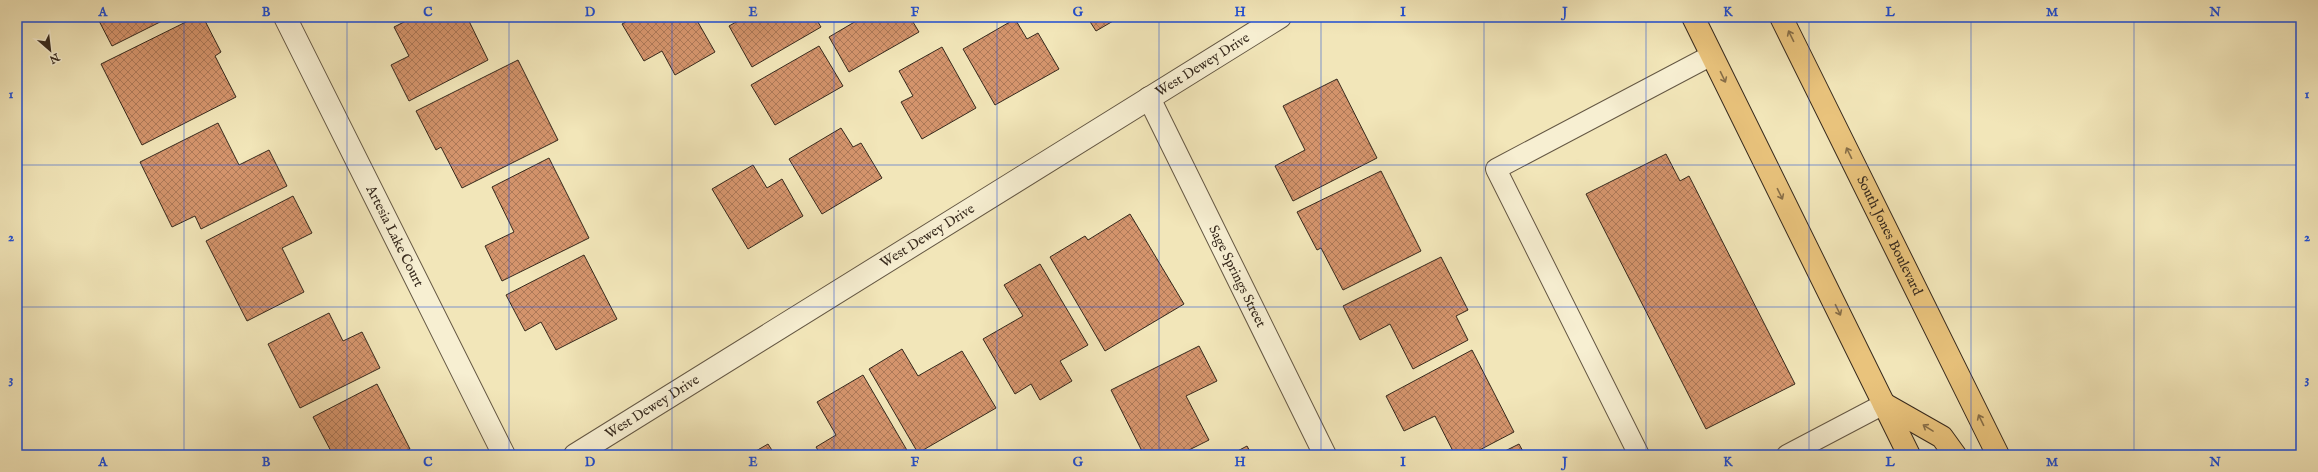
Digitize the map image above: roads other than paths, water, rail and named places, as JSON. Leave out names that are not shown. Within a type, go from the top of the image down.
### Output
[{"type":"main road","points":[[1693,17],[1909,455]]},
{"type":"main road","name":"South Jones Boulevard","points":[[1781,17],[1998,455]]},
{"type":"main road","points":[[1884,404],[1942,437],[1956,455]]},
{"type":"street","name":"Artesia Lake Court","points":[[285,17],[504,455]]},
{"type":"street","name":"West Dewey Drive","points":[[575,455],[1280,17]]},
{"type":"street","name":"Sage Springs Street","points":[[1149,98],[1325,455]]},
{"type":"lane","points":[[1639,455],[1496,170],[1712,55]]},
{"type":"lane","points":[[1787,455],[1884,404]]}]
